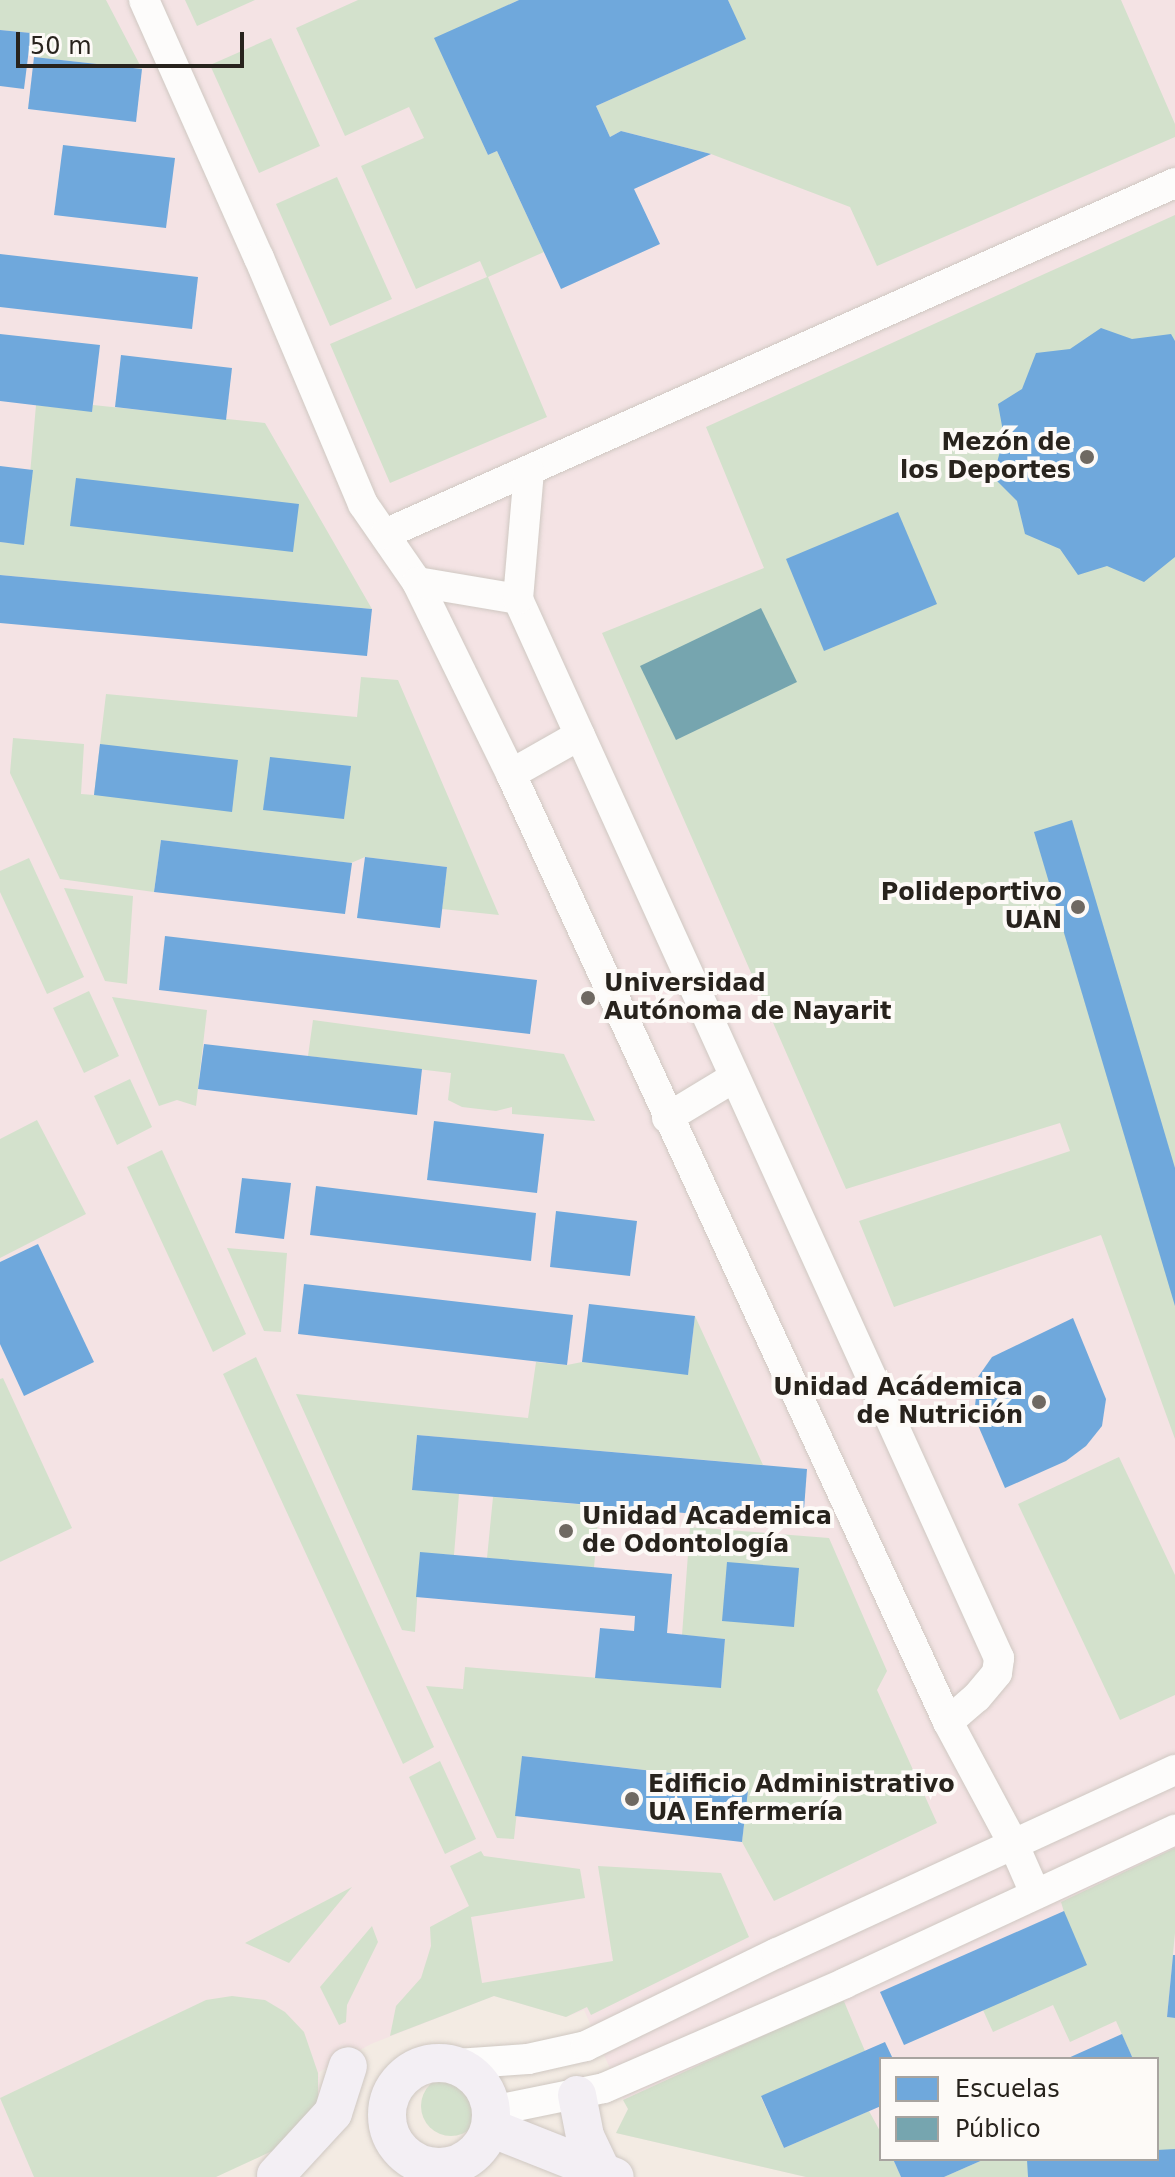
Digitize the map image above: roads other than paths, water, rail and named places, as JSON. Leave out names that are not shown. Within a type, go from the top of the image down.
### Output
[{"type":"main road","points":[[424,2170],[465,2160],[481,2147],[492,2120],[482,2082],[457,2064],[440,2062],[408,2071],[391,2093],[386,2112],[387,2127],[402,2152],[424,2170],[485,2177]]},
{"type":"main road","points":[[274,2176],[325,2125],[337,2102],[348,2066]]},
{"type":"main road","points":[[577,2095],[585,2136],[609,2176]]},
{"type":"main road","points":[[274,2176],[386,2112]]},
{"type":"main road","points":[[492,2120],[609,2176]]},
{"type":"street","points":[[144,0],[259,258],[363,504],[417,582],[511,774],[948,1722],[1013,1843],[1035,1893]]},
{"type":"street","points":[[385,534],[1175,183]]},
{"type":"street","points":[[529,471],[518,599],[999,1658],[997,1673],[977,1697],[948,1722]]},
{"type":"street","points":[[417,582],[518,599]]},
{"type":"street","points":[[511,774],[580,735]]},
{"type":"street","points":[[667,1118],[735,1077]]},
{"type":"street","points":[[457,2064],[528,2059],[586,2046],[1013,1843],[1175,1770]]},
{"type":"street","points":[[492,2120],[604,2088],[845,1983],[1175,1830]]},
{"type":"place","name":"Mezón de los Deportes","points":[[1087,457]]},
{"type":"place","name":"Polideportivo UAN","points":[[1078,907]]},
{"type":"place","name":"Universidad Autónoma de Nayarit","points":[[588,998]]},
{"type":"place","name":"Unidad Acádemica de Nutrición","points":[[1039,1402]]},
{"type":"place","name":"Unidad Academica de Odontología","points":[[566,1531]]},
{"type":"place","name":"Edificio Administrativo UA Enfermería","points":[[632,1799]]}]
